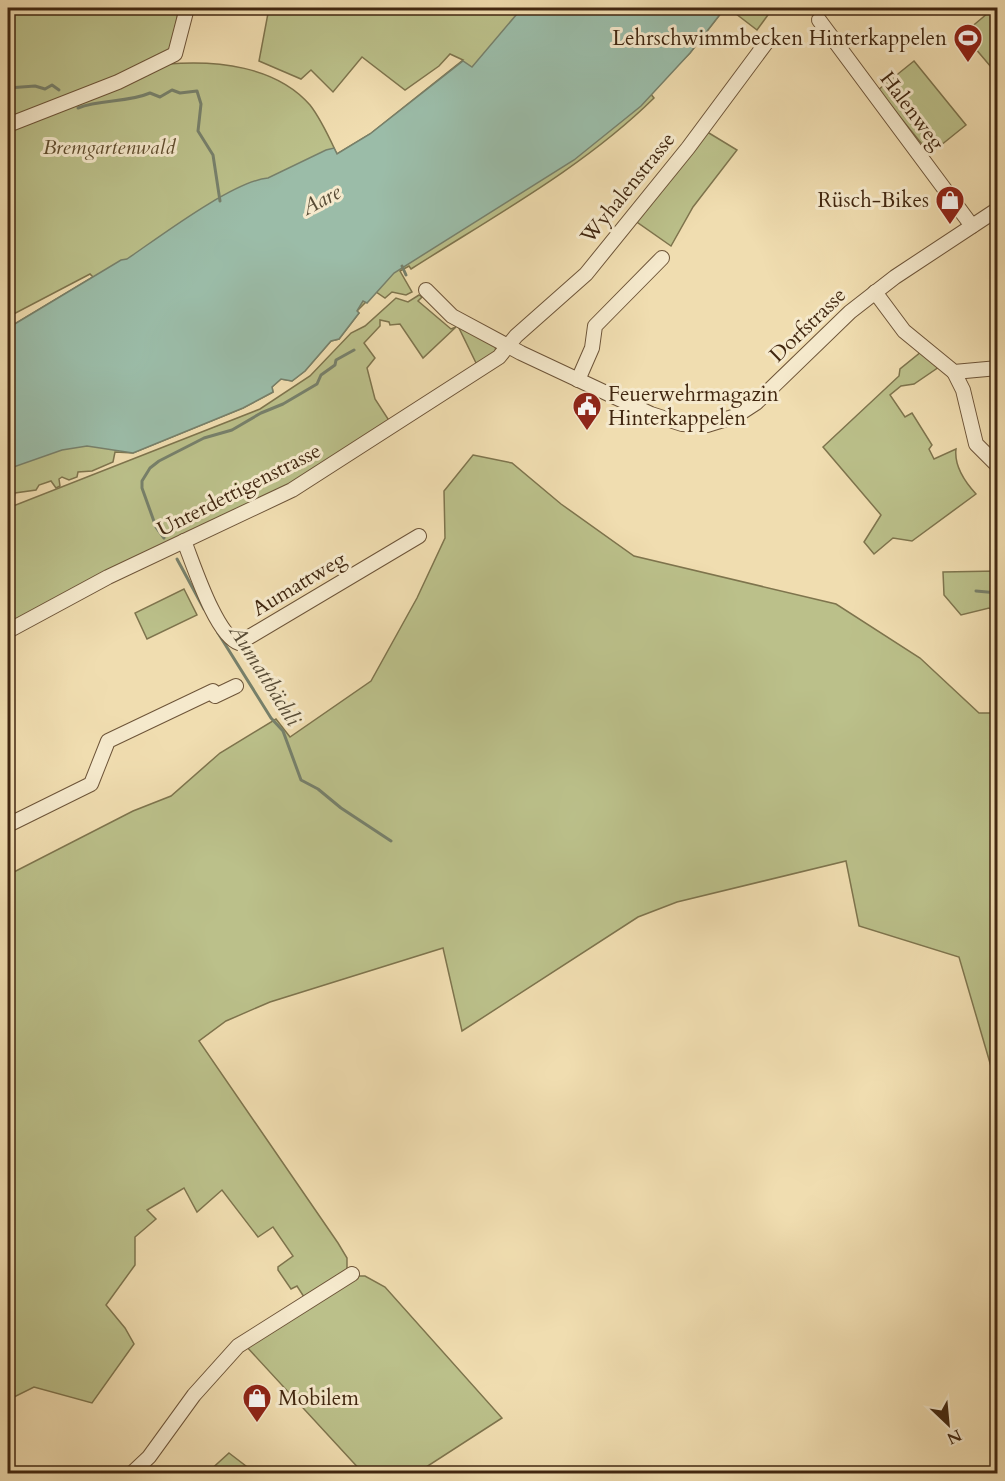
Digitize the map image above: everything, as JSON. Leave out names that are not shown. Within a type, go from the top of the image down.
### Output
[{"type":"street","points":[[8,125],[118,82],[175,54],[187,8]]},
{"type":"street","name":"Halenweg","points":[[819,20],[972,226]]},
{"type":"street","name":"Wyhalenstrasse","points":[[508,346],[586,274],[688,148],[766,43]]},
{"type":"street","name":"Dorfstrasse","points":[[426,290],[452,316],[578,380],[670,421],[693,426],[718,423],[736,416],[756,403],[850,312],[875,291],[998,209]]},
{"type":"street","points":[[578,380],[592,348],[595,326],[662,258]]},
{"type":"street","points":[[875,291],[904,331],[954,372],[963,390],[976,444],[998,466]]},
{"type":"street","name":"Unterdettigenstrasse","points":[[8,631],[108,577],[264,505],[310,480],[499,357],[508,346]]},
{"type":"street","points":[[954,372],[998,368]]},
{"type":"street","name":"Aumattweg","points":[[184,541],[208,602],[227,633],[239,643],[419,536]]},
{"type":"street","points":[[8,825],[91,784],[108,741],[213,691],[215,696],[236,686]]},
{"type":"street","points":[[131,1473],[149,1457],[196,1393],[238,1346],[352,1274]]},
{"type":"green space","name":"Bremgartenwald","points":[[8,8],[179,8],[168,64],[206,63],[244,68],[280,82],[310,105],[337,154],[370,134],[463,60],[450,54],[439,66],[405,90],[362,57],[333,92],[311,70],[301,79],[259,61],[269,8],[725,8],[690,53],[650,93],[654,98],[627,123],[537,190],[411,269],[409,266],[400,271],[412,292],[406,295],[392,292],[385,298],[376,292],[357,311],[359,313],[339,339],[331,341],[305,371],[292,381],[281,379],[272,387],[273,392],[243,408],[133,453],[115,452],[113,462],[92,471],[78,472],[77,477],[69,480],[62,477],[59,479],[60,486],[56,488],[51,481],[39,485],[36,490],[15,493],[13,502],[8,505],[8,328],[93,277],[90,274],[8,317]]},
{"type":"green space","points":[[732,8],[773,8],[757,30],[731,10]]},
{"type":"green space","points":[[994,8],[997,8],[997,74],[963,34]]},
{"type":"green space","points":[[914,61],[966,125],[930,154],[878,90]]},
{"type":"green space","points":[[704,130],[737,150],[693,207],[671,246],[634,220]]},
{"type":"green space","points":[[419,295],[422,297],[418,301],[451,329],[456,327],[423,358],[400,324],[390,325],[389,322],[380,320],[380,326],[364,343],[375,358],[367,368],[375,399],[390,422],[292,485],[8,626],[8,508],[260,409],[310,376],[351,333],[365,326],[396,298],[408,302]]},
{"type":"green space","points":[[458,326],[496,344],[495,353],[477,365]]},
{"type":"green space","points":[[921,352],[939,367],[914,384],[901,386],[890,395],[905,417],[912,413],[932,445],[929,449],[934,459],[956,449],[961,473],[976,494],[912,541],[893,538],[874,554],[864,542],[881,515],[823,447],[899,376],[900,369]]},
{"type":"green space","points":[[473,455],[512,463],[561,504],[634,556],[836,604],[920,658],[979,713],[997,713],[997,1087],[959,957],[859,926],[846,861],[677,902],[638,917],[462,1031],[443,948],[270,1002],[226,1021],[199,1041],[338,1243],[347,1258],[347,1270],[304,1297],[297,1286],[291,1289],[278,1270],[278,1267],[293,1256],[273,1227],[258,1237],[222,1190],[197,1212],[184,1188],[147,1210],[156,1219],[135,1237],[135,1265],[106,1305],[125,1328],[134,1344],[92,1403],[34,1387],[8,1400],[8,875],[133,811],[171,796],[220,753],[276,719],[290,737],[371,681],[417,598],[445,538],[444,491]]},
{"type":"green space","points":[[997,571],[997,614],[989,608],[961,615],[944,595],[943,572]]},
{"type":"green space","points":[[184,589],[197,615],[147,639],[135,613]]},
{"type":"green space","points":[[357,1276],[365,1276],[385,1287],[502,1418],[417,1473],[363,1473],[245,1345]]},
{"type":"green space","points":[[229,1453],[255,1473],[207,1473]]},
{"type":"water","name":"Aare","points":[[522,8],[725,8],[690,53],[641,106],[574,160],[394,273],[367,303],[363,301],[357,311],[359,313],[339,339],[331,341],[305,371],[292,381],[281,379],[272,387],[273,392],[243,408],[133,453],[87,446],[62,450],[8,469],[8,328],[121,260],[127,259],[216,199],[253,181],[268,178],[326,150],[334,148],[337,154],[370,134],[463,61],[472,67]]},
{"type":"waterway","points":[[8,88],[35,86],[45,89],[52,85],[59,90]]},
{"type":"waterway","points":[[78,108],[150,93],[160,97],[172,90],[180,93],[197,91],[201,104],[198,131],[213,155],[220,201]]},
{"type":"waterway","points":[[402,266],[406,275]]},
{"type":"waterway","name":"Aumattbächli","points":[[164,538],[156,527],[142,488],[142,481],[150,468],[204,438],[232,430],[261,413],[283,404],[317,384],[321,375],[335,365],[336,360],[354,350]]},
{"type":"waterway","name":"Aumattbächli","points":[[177,559],[204,609]]},
{"type":"waterway","points":[[976,591],[998,593]]},
{"type":"waterway","name":"Aumattbächli","points":[[218,633],[271,718],[283,731],[301,780],[318,789],[341,808],[391,841]]},
{"type":"place","name":"Lehrschwimmbecken Hinterkappelen","points":[[968,64]]},
{"type":"place","name":"Rüsch-Bikes","points":[[950,226]]},
{"type":"place","name":"Feuerwehrmagazin Hinterkappelen","points":[[587,432]]},
{"type":"place","name":"Mobilem","points":[[257,1424]]}]
